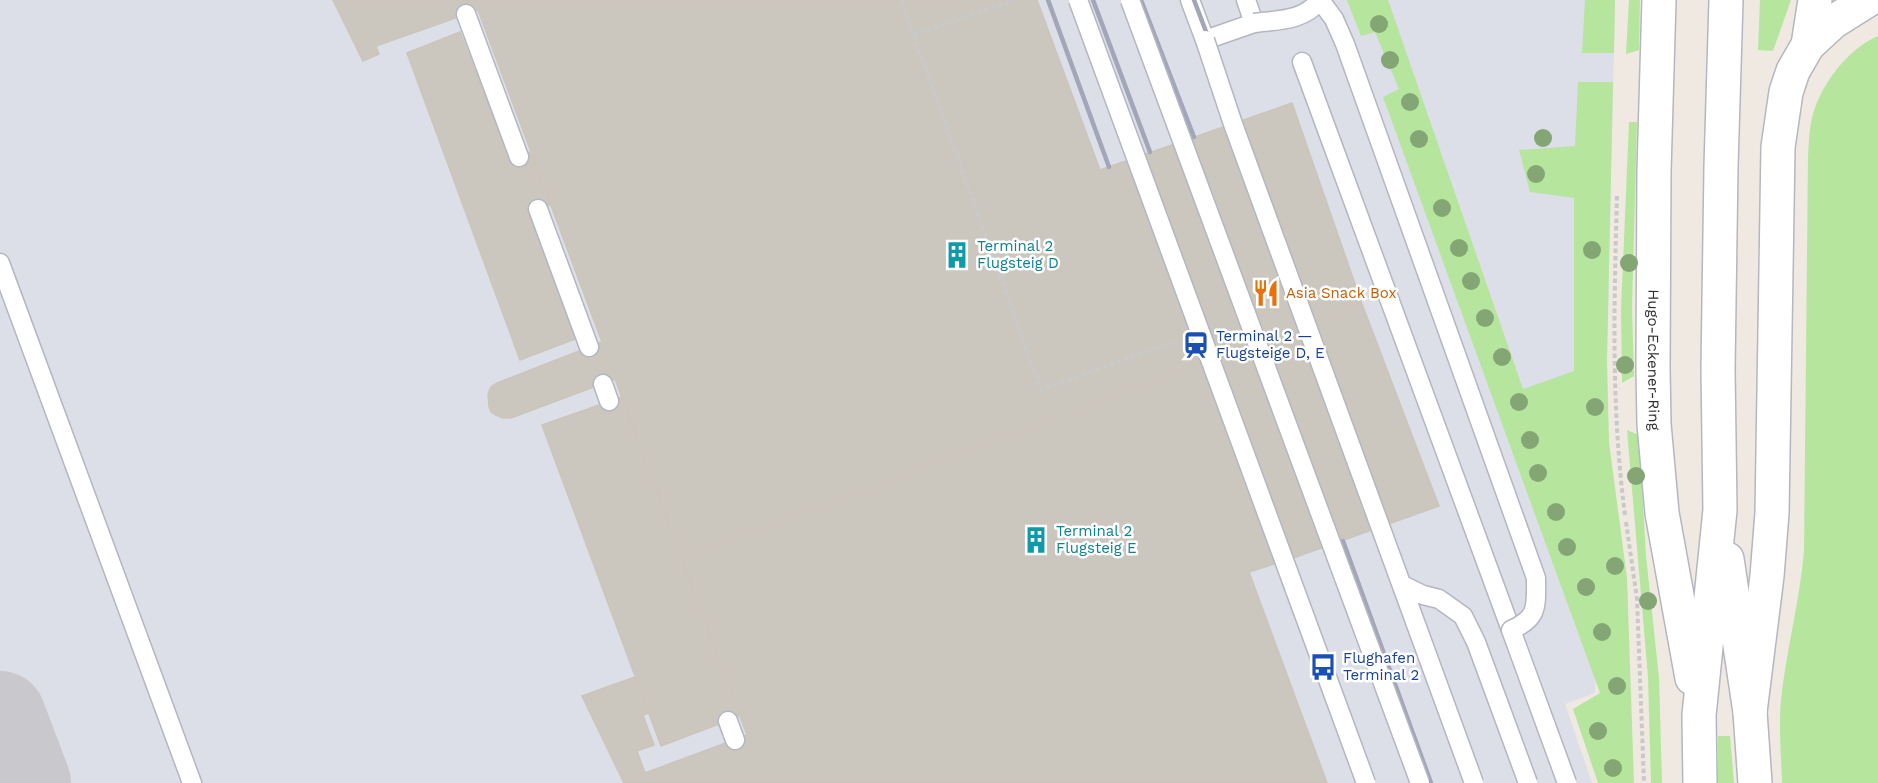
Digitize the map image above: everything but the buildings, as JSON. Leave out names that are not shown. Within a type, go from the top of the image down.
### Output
[{"type":"street","name":"Hugo-Eckener-Ring","points":[[1659,0],[1654,183],[1654,424],[1662,513],[1699,715]]},
{"type":"street","name":"Hugo-Eckener-Ring","points":[[1700,783],[1699,715],[1720,510],[1718,369],[1726,0]]},
{"type":"street","points":[[1808,45],[1815,0]]},
{"type":"street","points":[[1808,45],[1833,22],[1868,0]]},
{"type":"street","name":"Hugo-Eckener-Ring","points":[[1750,712],[1767,576],[1772,513],[1778,147],[1786,92],[1793,71],[1808,45]]},
{"type":"street","name":"Hugo-Eckener-Ring","points":[[1720,510],[1750,712],[1755,783]]},
{"type":"lane","points":[[1078,0],[1366,783]]},
{"type":"lane","points":[[1130,0],[1420,783]]},
{"type":"lane","points":[[1190,0],[1237,135],[1474,783]]},
{"type":"lane","points":[[1246,0],[1254,22]]},
{"type":"lane","points":[[1205,40],[1254,22],[1298,17],[1313,10],[1320,0],[1334,19],[1345,44],[1536,578],[1536,606],[1527,623],[1511,630]]},
{"type":"lane","points":[[466,14],[519,157]]},
{"type":"lane","points":[[1302,62],[1567,783]]},
{"type":"lane","points":[[538,209],[589,347]]},
{"type":"lane","points":[[0,263],[192,783]]},
{"type":"lane","points":[[1402,585],[1423,595],[1439,599],[1463,616],[1476,642],[1528,783]]},
{"type":"lane","points":[[728,721],[735,740]]},
{"type":"path","points":[[901,0],[1041,390],[1200,332]]},
{"type":"path","points":[[913,35],[1015,0]]},
{"type":"shaded area","points":[[0,0],[1615,0],[1607,360],[1595,693],[1565,704],[1592,783],[0,783]]},
{"type":"green space","points":[[1347,0],[1388,0],[1523,389],[1574,371],[1574,198],[1530,192],[1519,150],[1575,146],[1578,82],[1613,82],[1607,360],[1609,442],[1627,578],[1634,783],[1598,783],[1573,709],[1600,693],[1383,97],[1399,89],[1375,32],[1361,36]]},
{"type":"green space","points":[[1585,0],[1615,0],[1614,53],[1582,53]]},
{"type":"green space","points":[[1629,0],[1640,0],[1639,50],[1626,54]]},
{"type":"green space","points":[[1760,0],[1791,0],[1773,51],[1758,50]]},
{"type":"green space","points":[[1878,36],[1878,783],[1782,783],[1781,703],[1804,551],[1810,130],[1817,102],[1830,79],[1856,49]]},
{"type":"green space","points":[[1629,122],[1637,122],[1632,309],[1634,376],[1622,383],[1621,310]]},
{"type":"green space","points":[[1627,430],[1639,435],[1646,556],[1659,678],[1662,783],[1651,783],[1648,677]]},
{"type":"green space","points":[[1718,736],[1730,736],[1734,783],[1718,783]]},
{"type":"taxiway","points":[[0,717],[25,783]]},
{"type":"railway","points":[[1048,0],[1109,167]]},
{"type":"railway","points":[[1093,0],[1150,152]]},
{"type":"railway","points":[[1141,0],[1194,137]]},
{"type":"railway","points":[[1194,0],[1240,121]]},
{"type":"railway","points":[[1388,525],[1481,783]]},
{"type":"railway","points":[[1343,541],[1431,783]]},
{"type":"place","name":"Terminal 2 Flugsteig D","points":[[957,255]]},
{"type":"place","name":"Asia Snack Box","points":[[1266,293]]},
{"type":"place","name":"Terminal 2 — Flugsteige D, E","points":[[1196,345]]},
{"type":"place","name":"Terminal 2 Flugsteig E","points":[[1036,540]]},
{"type":"place","name":"Flughafen Terminal 2","points":[[1323,667]]}]
